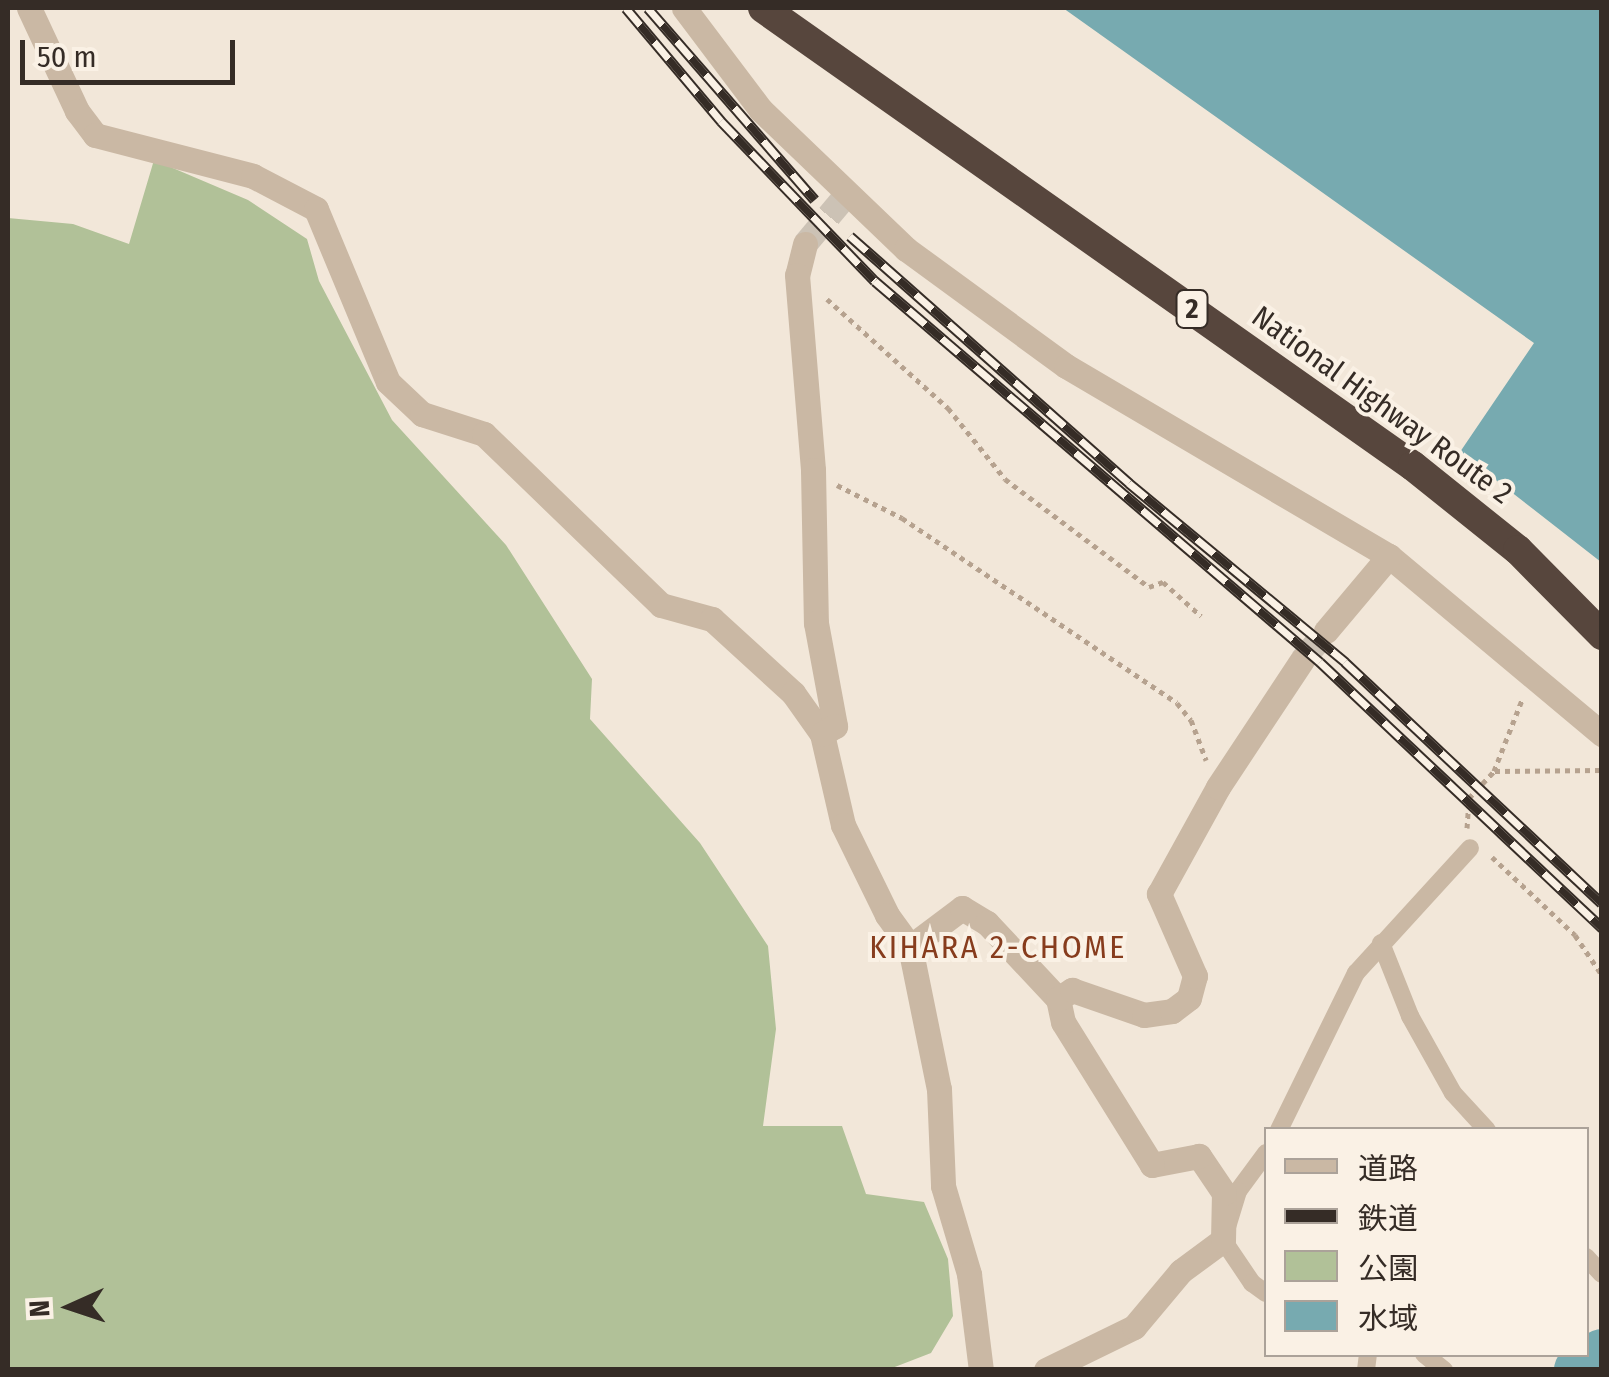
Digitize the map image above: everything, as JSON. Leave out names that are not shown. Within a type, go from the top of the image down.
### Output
[{"type":"highway","name":"National Highway Route 2","points":[[763,8],[1414,466],[1518,550],[1602,635]]},
{"type":"street","points":[[28,8],[77,111],[96,135],[253,176],[316,208],[388,382],[422,414],[484,434],[661,605],[712,619],[793,693],[822,734],[843,824],[887,915],[910,947],[938,1089],[943,1186],[969,1274],[981,1370]]},
{"type":"street","points":[[684,8],[761,110],[906,249],[1066,366],[1389,556],[1602,734]]},
{"type":"street","points":[[805,244],[798,275],[814,470],[816,623],[835,726],[822,734]]},
{"type":"street","points":[[1326,631],[1389,556]]},
{"type":"street","points":[[1058,999],[1072,990],[1144,1015],[1172,1011],[1189,998],[1195,976],[1159,894],[1218,787],[1302,660]]},
{"type":"street","points":[[910,947],[962,908],[988,923],[1058,999],[1063,1022],[1152,1165],[1199,1156],[1224,1193],[1222,1240],[1180,1271],[1134,1327],[1046,1370]]},
{"type":"lane","points":[[1280,1127],[1356,973],[1470,848]]},
{"type":"lane","points":[[1381,943],[1410,1016],[1445,1078],[1485,1127]]},
{"type":"lane","points":[[1264,1156],[1238,1191],[1222,1240],[1252,1283],[1264,1292]]},
{"type":"path","points":[[798,275],[896,357],[1004,480],[1150,587],[1163,582],[1202,616]]},
{"type":"path","points":[[814,470],[902,518],[1177,703],[1192,720],[1218,787]]},
{"type":"path","points":[[1532,674],[1494,771],[1464,810],[1470,848],[1485,850],[1575,935],[1602,975]]},
{"type":"path","points":[[1494,771],[1602,770]]},
{"type":"green space","points":[[154,160],[248,200],[307,239],[319,281],[392,420],[506,545],[592,679],[590,719],[700,843],[768,946],[776,1029],[763,1126],[842,1126],[866,1194],[924,1202],[948,1259],[953,1316],[931,1353],[887,1370],[8,1369],[8,218],[73,224],[129,244]]},
{"type":"water","points":[[1063,8],[1601,8],[1601,562],[1460,452],[1534,343]]},
{"type":"waterway","points":[[1580,1370],[1602,1355]]},
{"type":"tunnel","points":[[805,244],[846,195]]},
{"type":"tunnel","points":[[1302,660],[1326,631]]},
{"type":"railway","points":[[626,8],[721,121],[875,281],[1320,662],[1602,928]]},
{"type":"railway","points":[[648,8],[815,200]]},
{"type":"railway","points":[[850,236],[1129,483],[1345,662],[1602,903]]},
{"type":"district","name":"KIHARA 2-CHOME","points":[[998,947]]}]
